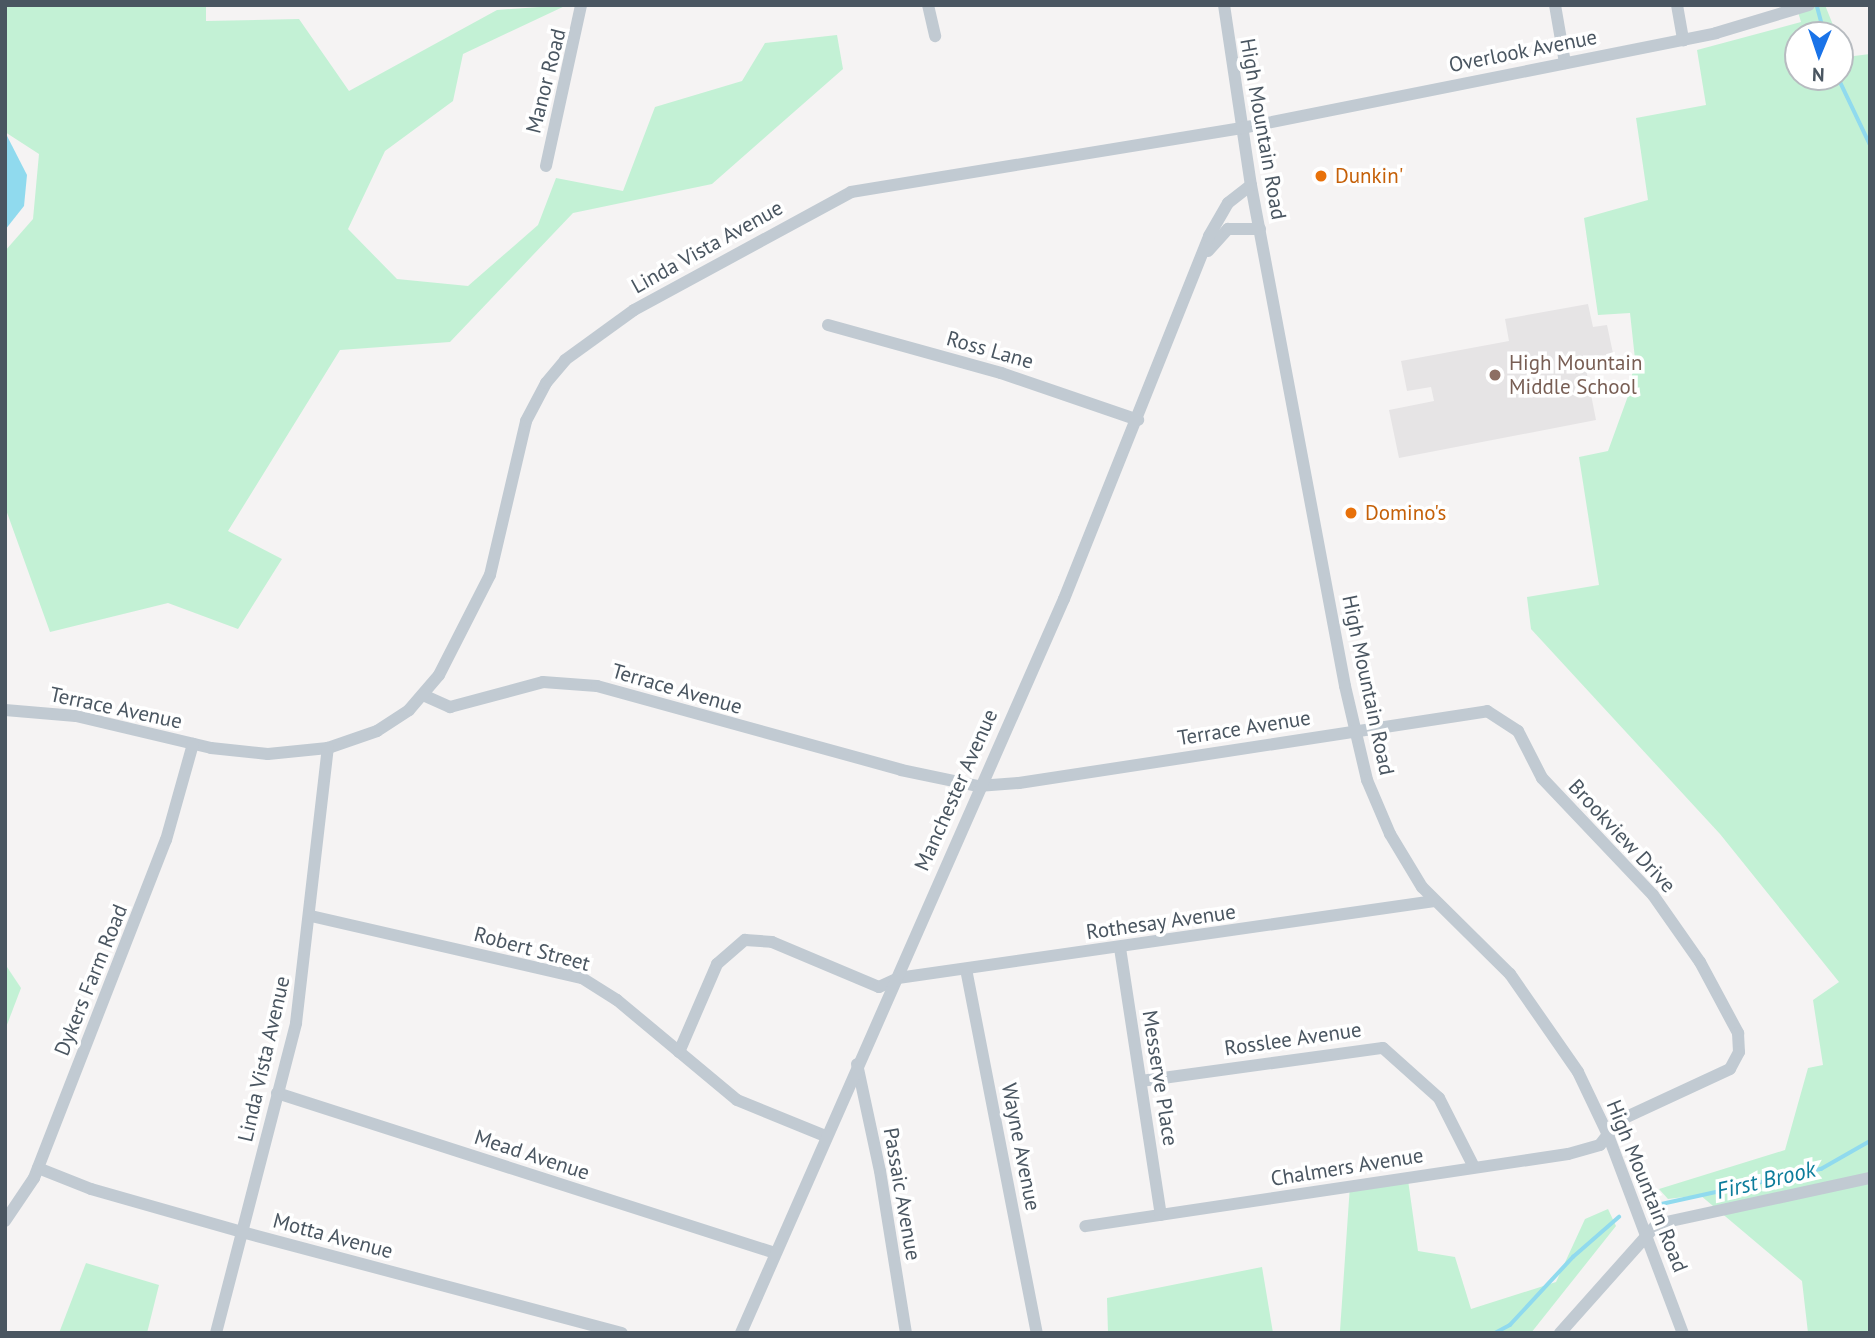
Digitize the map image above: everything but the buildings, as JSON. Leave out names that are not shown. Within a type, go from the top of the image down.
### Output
[{"type":"street","name":"Manor Road","points":[[546,166],[581,5]]},
{"type":"street","points":[[929,5],[935,36]]},
{"type":"street","name":"High Mountain Road","points":[[1224,5],[1251,185],[1354,730],[1367,780],[1390,834],[1434,901],[1530,1000],[1578,1072],[1608,1135],[1648,1232],[1683,1333]]},
{"type":"street","points":[[1555,5],[1565,63]]},
{"type":"street","points":[[1676,5],[1683,40]]},
{"type":"street","name":"Overlook Avenue","points":[[1242,128],[1683,40],[1807,6]]},
{"type":"street","name":"Linda Vista Avenue","points":[[423,695],[439,675],[490,575],[530,412],[565,360],[634,310],[851,192],[1242,128]]},
{"type":"street","name":"Manchester Avenue","points":[[741,1333],[1138,420],[1217,218],[1233,197],[1251,185]]},
{"type":"street","name":"Manchester Avenue","points":[[1201,259],[1228,229],[1261,229]]},
{"type":"street","name":"Ross Lane","points":[[828,325],[1001,373],[1138,420]]},
{"type":"street","name":"Terrace Avenue","points":[[5,710],[76,716],[193,744],[268,754],[328,748],[377,731],[423,695],[450,707],[543,682],[597,686],[901,770],[978,786],[1354,730]]},
{"type":"street","name":"Brookview Drive","points":[[1354,730],[1479,710],[1509,721],[1521,734],[1542,778],[1641,880],[1700,962],[1738,1033],[1735,1062],[1723,1073],[1618,1121],[1608,1135]]},
{"type":"street","name":"Dykers Farm Road","points":[[5,1221],[38,1168],[166,840],[193,744]]},
{"type":"street","name":"Linda Vista Avenue","points":[[216,1333],[296,1024],[311,916],[328,748]]},
{"type":"street","name":"Rothesay Avenue","points":[[679,1052],[717,964],[745,940],[772,942],[870,986],[966,969],[1434,901]]},
{"type":"street","name":"Robert Street","points":[[311,916],[582,978],[737,1100],[825,1136]]},
{"type":"street","name":"Messerve Place","points":[[1120,948],[1161,1215]]},
{"type":"street","name":"Wayne Avenue","points":[[966,969],[1037,1333]]},
{"type":"street","name":"Rosslee Avenue","points":[[1141,1081],[1377,1046],[1404,1063],[1434,1093],[1474,1167]]},
{"type":"street","name":"Passaic Avenue","points":[[857,1063],[906,1333]]},
{"type":"street","name":"Mead Avenue","points":[[277,1093],[775,1253]]},
{"type":"street","name":"Chalmers Avenue","points":[[1085,1226],[1568,1154],[1600,1145],[1608,1135]]},
{"type":"street","name":"Motta Avenue","points":[[38,1168],[91,1189],[242,1232],[622,1333]]},
{"type":"street","points":[[1560,1333],[1648,1232],[1667,1219],[1870,1178]]},
{"type":"shaded area","name":"High Mountain Middle School","points":[[1588,304],[1593,327],[1607,325],[1614,358],[1585,364],[1596,420],[1399,458],[1389,410],[1434,401],[1431,387],[1407,391],[1401,361],[1509,341],[1505,319]]},
{"type":"green space","points":[[5,5],[206,5],[206,21],[299,19],[349,91],[497,10],[567,5],[463,54],[453,101],[385,151],[348,229],[397,279],[468,286],[538,225],[556,178],[623,191],[655,107],[742,81],[765,43],[837,35],[843,69],[712,184],[573,213],[450,342],[340,350],[228,531],[282,559],[238,629],[168,603],[50,632],[5,507],[5,251],[33,219],[39,154],[5,132]]},
{"type":"green space","points":[[1796,5],[1825,5],[1831,21],[1801,21]]},
{"type":"green space","points":[[1784,27],[1784,91],[1854,91],[1854,56],[1870,54],[1870,1333],[1808,1333],[1802,1281],[1700,1195],[1668,1199],[1659,1189],[1785,1150],[1808,1068],[1823,1065],[1813,1000],[1839,982],[1720,834],[1531,629],[1527,597],[1599,585],[1579,457],[1608,451],[1628,396],[1635,359],[1630,313],[1598,315],[1584,218],[1648,200],[1636,118],[1706,105],[1697,50]]},
{"type":"green space","points":[[5,964],[21,988],[5,1030]]},
{"type":"green space","points":[[1408,1180],[1418,1251],[1455,1257],[1471,1309],[1556,1282],[1585,1219],[1608,1209],[1616,1226],[1531,1333],[1335,1333],[1340,1331],[1350,1185]]},
{"type":"green space","points":[[86,1263],[159,1285],[147,1333],[59,1333]]},
{"type":"green space","points":[[1262,1267],[1273,1333],[1108,1333],[1107,1298]]},
{"type":"water","points":[[5,132],[27,175],[24,206],[5,230]]},
{"type":"waterway","points":[[1817,5],[1821,21]]},
{"type":"waterway","points":[[1845,91],[1870,144]]},
{"type":"waterway","name":"First Brook","points":[[1657,1205],[1821,1169],[1870,1141]]},
{"type":"waterway","name":"First Brook","points":[[1495,1333],[1510,1325],[1573,1257],[1619,1217]]},
{"type":"place","name":"Dunkin'","points":[[1321,176]]},
{"type":"place","name":"High Mountain Middle School","points":[[1495,375]]},
{"type":"place","name":"Domino's","points":[[1351,513]]}]
